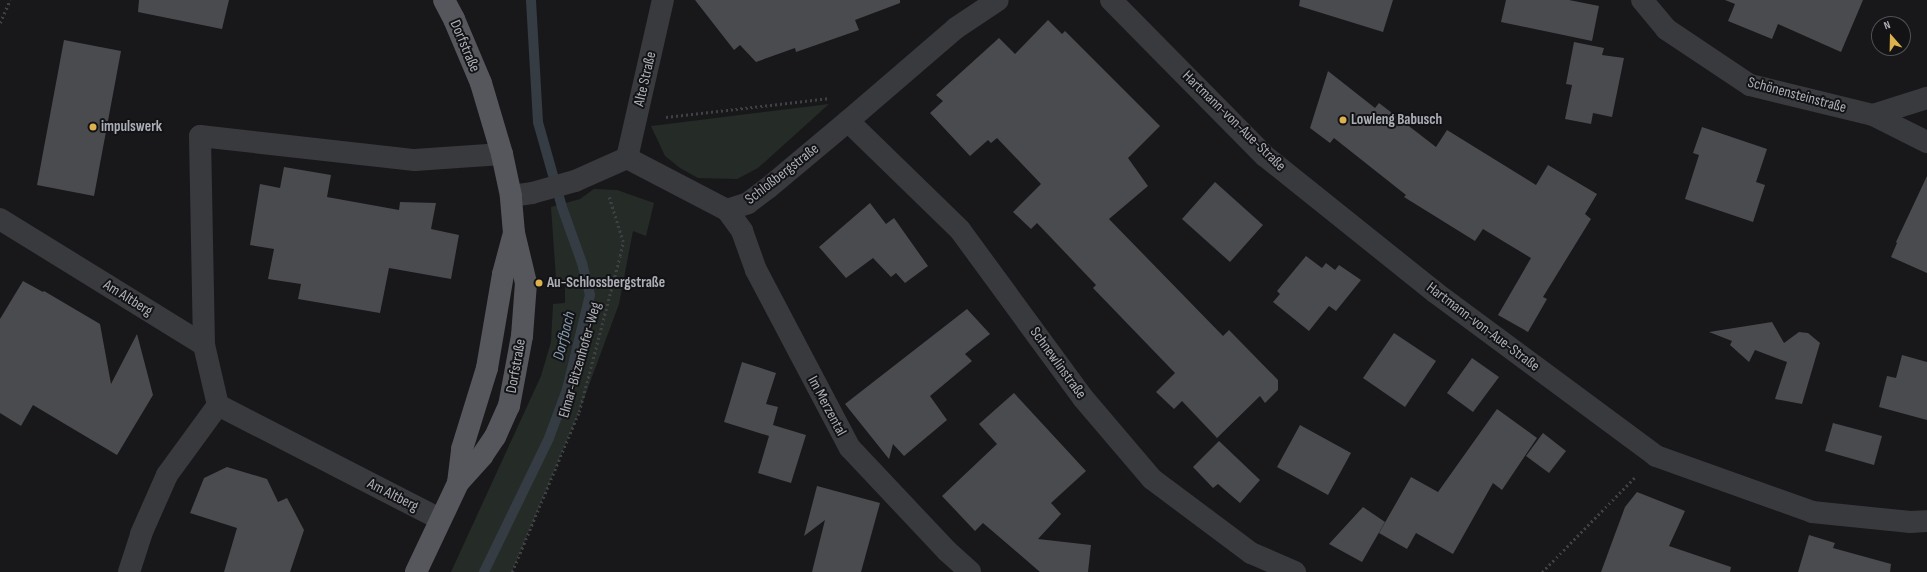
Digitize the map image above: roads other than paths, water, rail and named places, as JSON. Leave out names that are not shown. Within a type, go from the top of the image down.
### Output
[{"type":"main road","name":"Dorfstraße","points":[[444,0],[454,19],[481,83],[502,154],[521,194],[514,233],[503,274],[487,368],[462,449],[458,484]]},
{"type":"main road","name":"Dorfstraße","points":[[416,572],[458,484],[482,456],[495,437],[509,406],[522,336],[526,284],[514,233]]},
{"type":"street","name":"Alte Straße","points":[[628,158],[635,120],[663,0]]},
{"type":"street","name":"Schloßbergstraße","points":[[628,158],[727,210],[748,203],[870,103],[956,28],[998,0]]},
{"type":"street","name":"Hartmann-von-Aue-Straße","points":[[1111,0],[1265,156],[1436,293],[1656,456],[1812,512],[1910,522],[1927,521]]},
{"type":"street","name":"Schönensteinstraße","points":[[1642,0],[1666,29],[1750,85],[1873,115],[1927,142]]},
{"type":"street","points":[[1873,115],[1927,98]]},
{"type":"street","name":"Schnewlinstraße","points":[[848,121],[960,230],[1083,398],[1152,479],[1251,553],[1295,572]]},
{"type":"street","points":[[130,572],[141,534],[167,475],[218,405],[204,345],[200,136],[415,160],[502,154]]},
{"type":"street","points":[[521,194],[575,181],[628,158]]},
{"type":"street","name":"Im Merzental","points":[[727,210],[742,231],[756,270],[850,448],[947,552],[970,572]]},
{"type":"street","name":"Am Altberg","points":[[0,218],[204,345]]},
{"type":"street","name":"Am Altberg","points":[[218,405],[440,519]]},
{"type":"waterway","name":"Dorfbach","points":[[484,572],[549,438],[567,389],[590,295],[582,263],[562,207],[538,122],[531,0]]},
{"type":"place","name":"Lowleng Babusch","points":[[1343,120]]},
{"type":"place","name":"impulswerk","points":[[93,127]]},
{"type":"place","name":"Au-Schlossbergstraße","points":[[539,283]]}]
